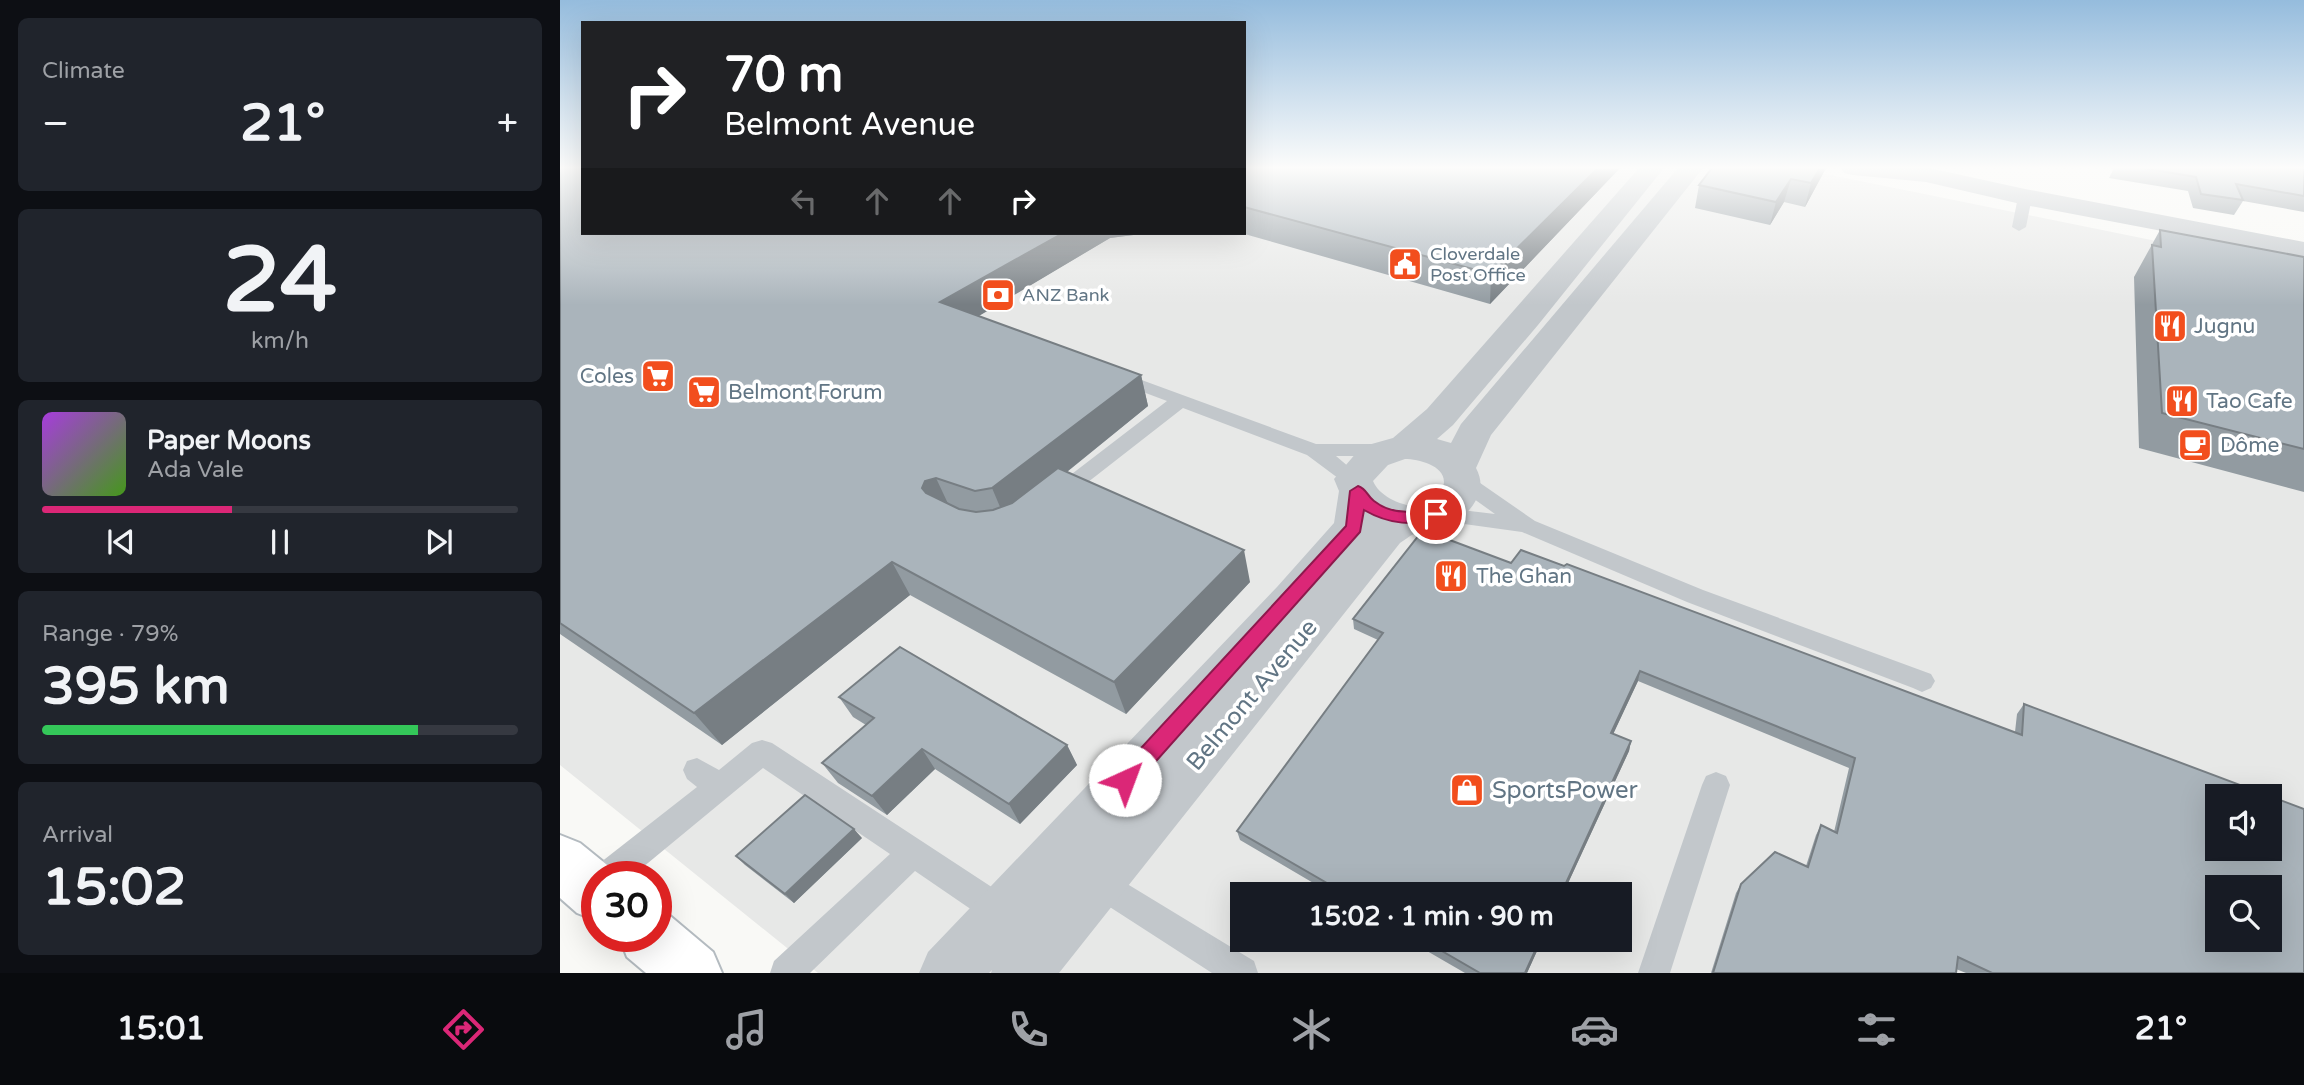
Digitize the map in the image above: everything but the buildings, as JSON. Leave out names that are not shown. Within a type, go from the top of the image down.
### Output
[{"type":"street","points":[[1421,516],[1384,514],[1367,505],[1355,485],[1371,458],[1396,448],[1448,407],[1527,318],[1613,213]]},
{"type":"street","name":"Belmont Avenue","points":[[1034,957],[1386,533],[1421,516],[1452,506],[1461,494],[1460,474],[1474,432],[1655,213]]},
{"type":"street","points":[[2111,213],[2304,250]]},
{"type":"street","points":[[1396,448],[1437,451],[1451,458],[1460,474]]},
{"type":"street","name":"Belmont Avenue","points":[[949,973],[1292,599],[1354,527],[1355,485]]},
{"type":"street","points":[[667,952],[692,973]]},
{"type":"lane","points":[[2019,227],[2022,213]]},
{"type":"lane","points":[[1096,369],[1314,450],[1355,485]]},
{"type":"lane","points":[[1046,505],[1181,400]]},
{"type":"lane","points":[[1314,450],[1396,448]]},
{"type":"lane","points":[[1460,474],[1527,526],[1695,596],[1922,681]]},
{"type":"lane","points":[[1421,516],[1527,526]]},
{"type":"lane","points":[[614,861],[708,778],[762,752],[1003,913],[1034,957]]},
{"type":"lane","points":[[1654,973],[1716,785]]},
{"type":"lane","points":[[786,973],[913,853]]},
{"type":"lane","points":[[1096,880],[1242,973]]},
{"type":"shaded area","points":[[560,213],[576,213],[581,235],[1246,235],[1246,213],[2020,213],[2304,271],[2304,973],[818,973],[560,765]]},
{"type":"place","name":"Cloverdale Post Office","points":[[1405,264]]},
{"type":"place","name":"ANZ Bank","points":[[998,295]]},
{"type":"place","name":"Jugnu","points":[[2170,326]]},
{"type":"place","name":"Coles","points":[[658,376]]},
{"type":"place","name":"Belmont Forum","points":[[704,392]]},
{"type":"place","name":"Tao Cafe","points":[[2182,401]]},
{"type":"place","name":"Dôme","points":[[2195,445]]},
{"type":"place","name":"The Ghan","points":[[1451,576]]},
{"type":"place","name":"SportsPower","points":[[1467,790]]},
{"type":"route","points":[[1125,780],[1292,599],[1354,527],[1358,491],[1367,505],[1384,514],[1407,519],[1436,514]]}]
